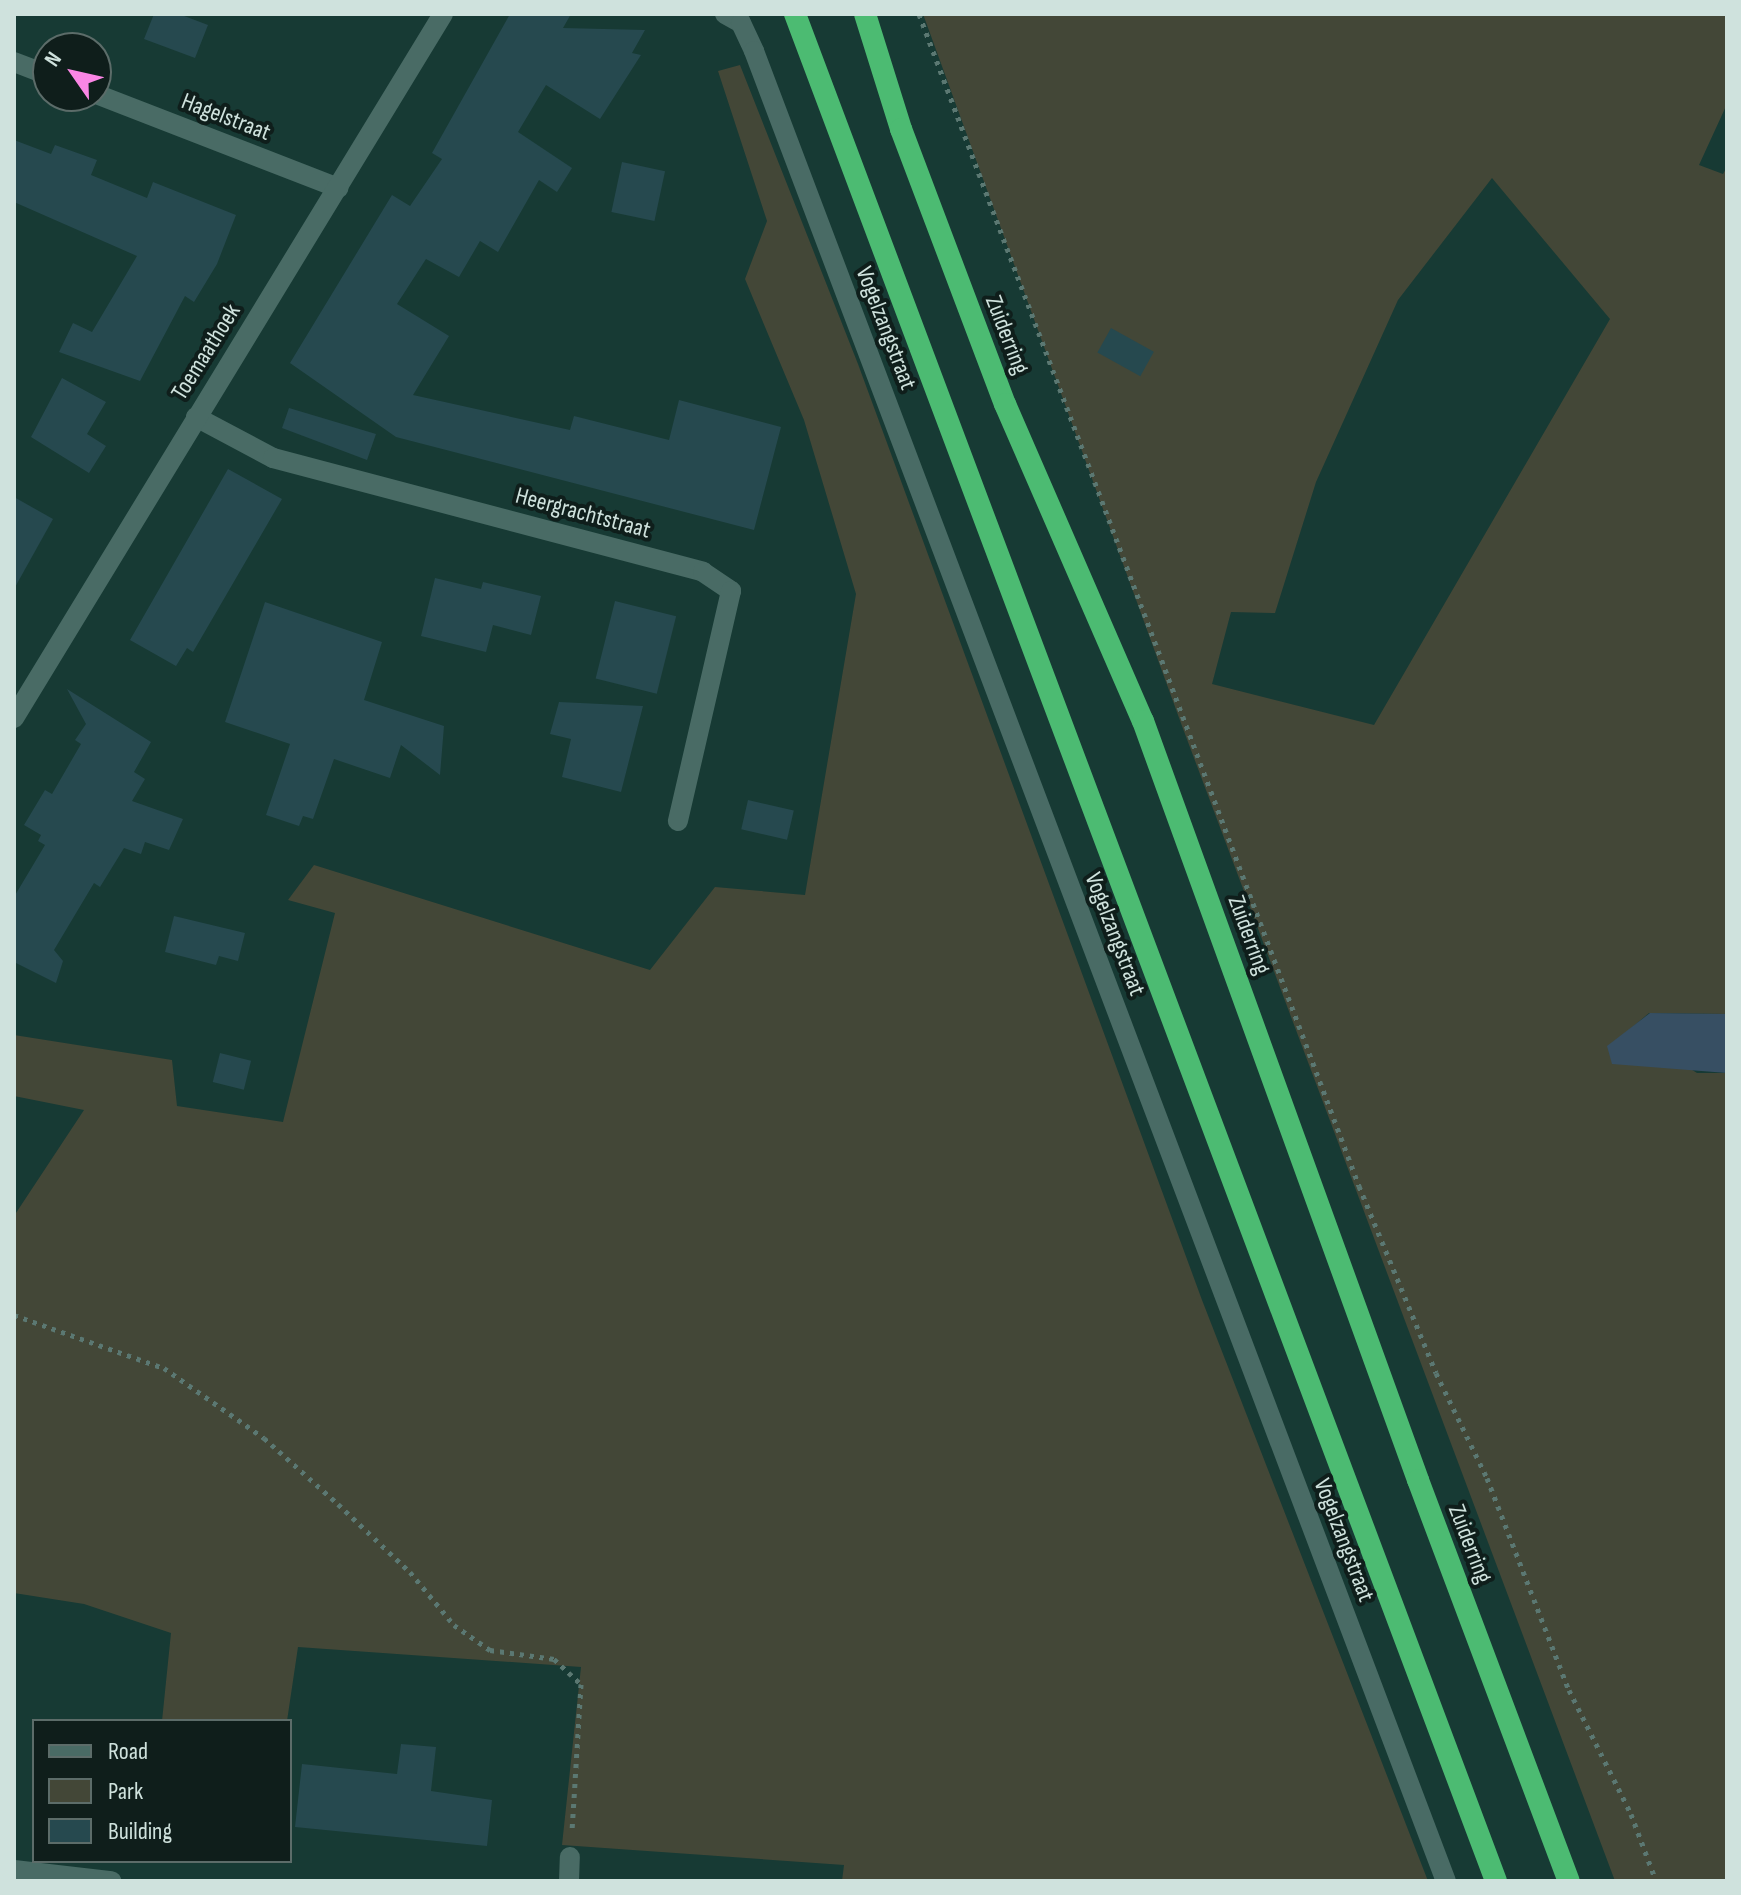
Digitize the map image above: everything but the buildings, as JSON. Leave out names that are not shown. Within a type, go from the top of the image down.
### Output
[{"type":"highway","points":[[795,14],[1496,1881]]},
{"type":"highway","name":"Zuiderring","points":[[865,14],[901,129],[1005,404],[1143,721],[1418,1480],[1569,1881]]},
{"type":"street","name":"Toemaathoek","points":[[14,718],[443,14]]},
{"type":"street","name":"Vogelzangstraat","points":[[725,14],[741,23],[754,51],[1446,1881]]},
{"type":"street","name":"Hagelstraat","points":[[112,100],[338,188]]},
{"type":"street","name":"Heergrachtstraat","points":[[196,417],[273,458],[703,572],[731,591],[678,821]]},
{"type":"street","points":[[569,1881],[570,1857]]},
{"type":"street","points":[[14,1870],[111,1881]]},
{"type":"path","points":[[919,14],[1359,1186],[1436,1373],[1487,1478],[1569,1690],[1631,1814],[1656,1881]]},
{"type":"path","points":[[14,1315],[164,1368],[285,1456],[410,1572],[454,1625],[490,1650],[554,1659],[581,1684],[570,1857]]},
{"type":"green space","points":[[923,14],[1727,14],[1727,104],[1699,165],[1723,174],[1727,167],[1727,1014],[1649,1013],[1629,1030],[1697,1073],[1727,1073],[1727,1881],[1615,1881],[1182,726]],"holes":[[[1492,178],[1610,319],[1374,725],[1212,684],[1231,612],[1275,613],[1316,482],[1398,300]]]},
{"type":"green space","points":[[740,65],[858,364],[1202,1300],[1428,1881],[842,1881],[844,1865],[562,1845],[581,1667],[298,1647],[287,1719],[162,1719],[171,1633],[84,1604],[14,1593],[14,1216],[84,1110],[14,1096],[14,1035],[172,1060],[177,1106],[283,1122],[335,913],[288,900],[314,865],[650,970],[715,887],[805,895],[856,594],[804,420],[745,279],[767,221],[718,71]]},
{"type":"water","points":[[1650,1013],[1727,1014],[1727,1073],[1612,1064],[1607,1046]]}]
